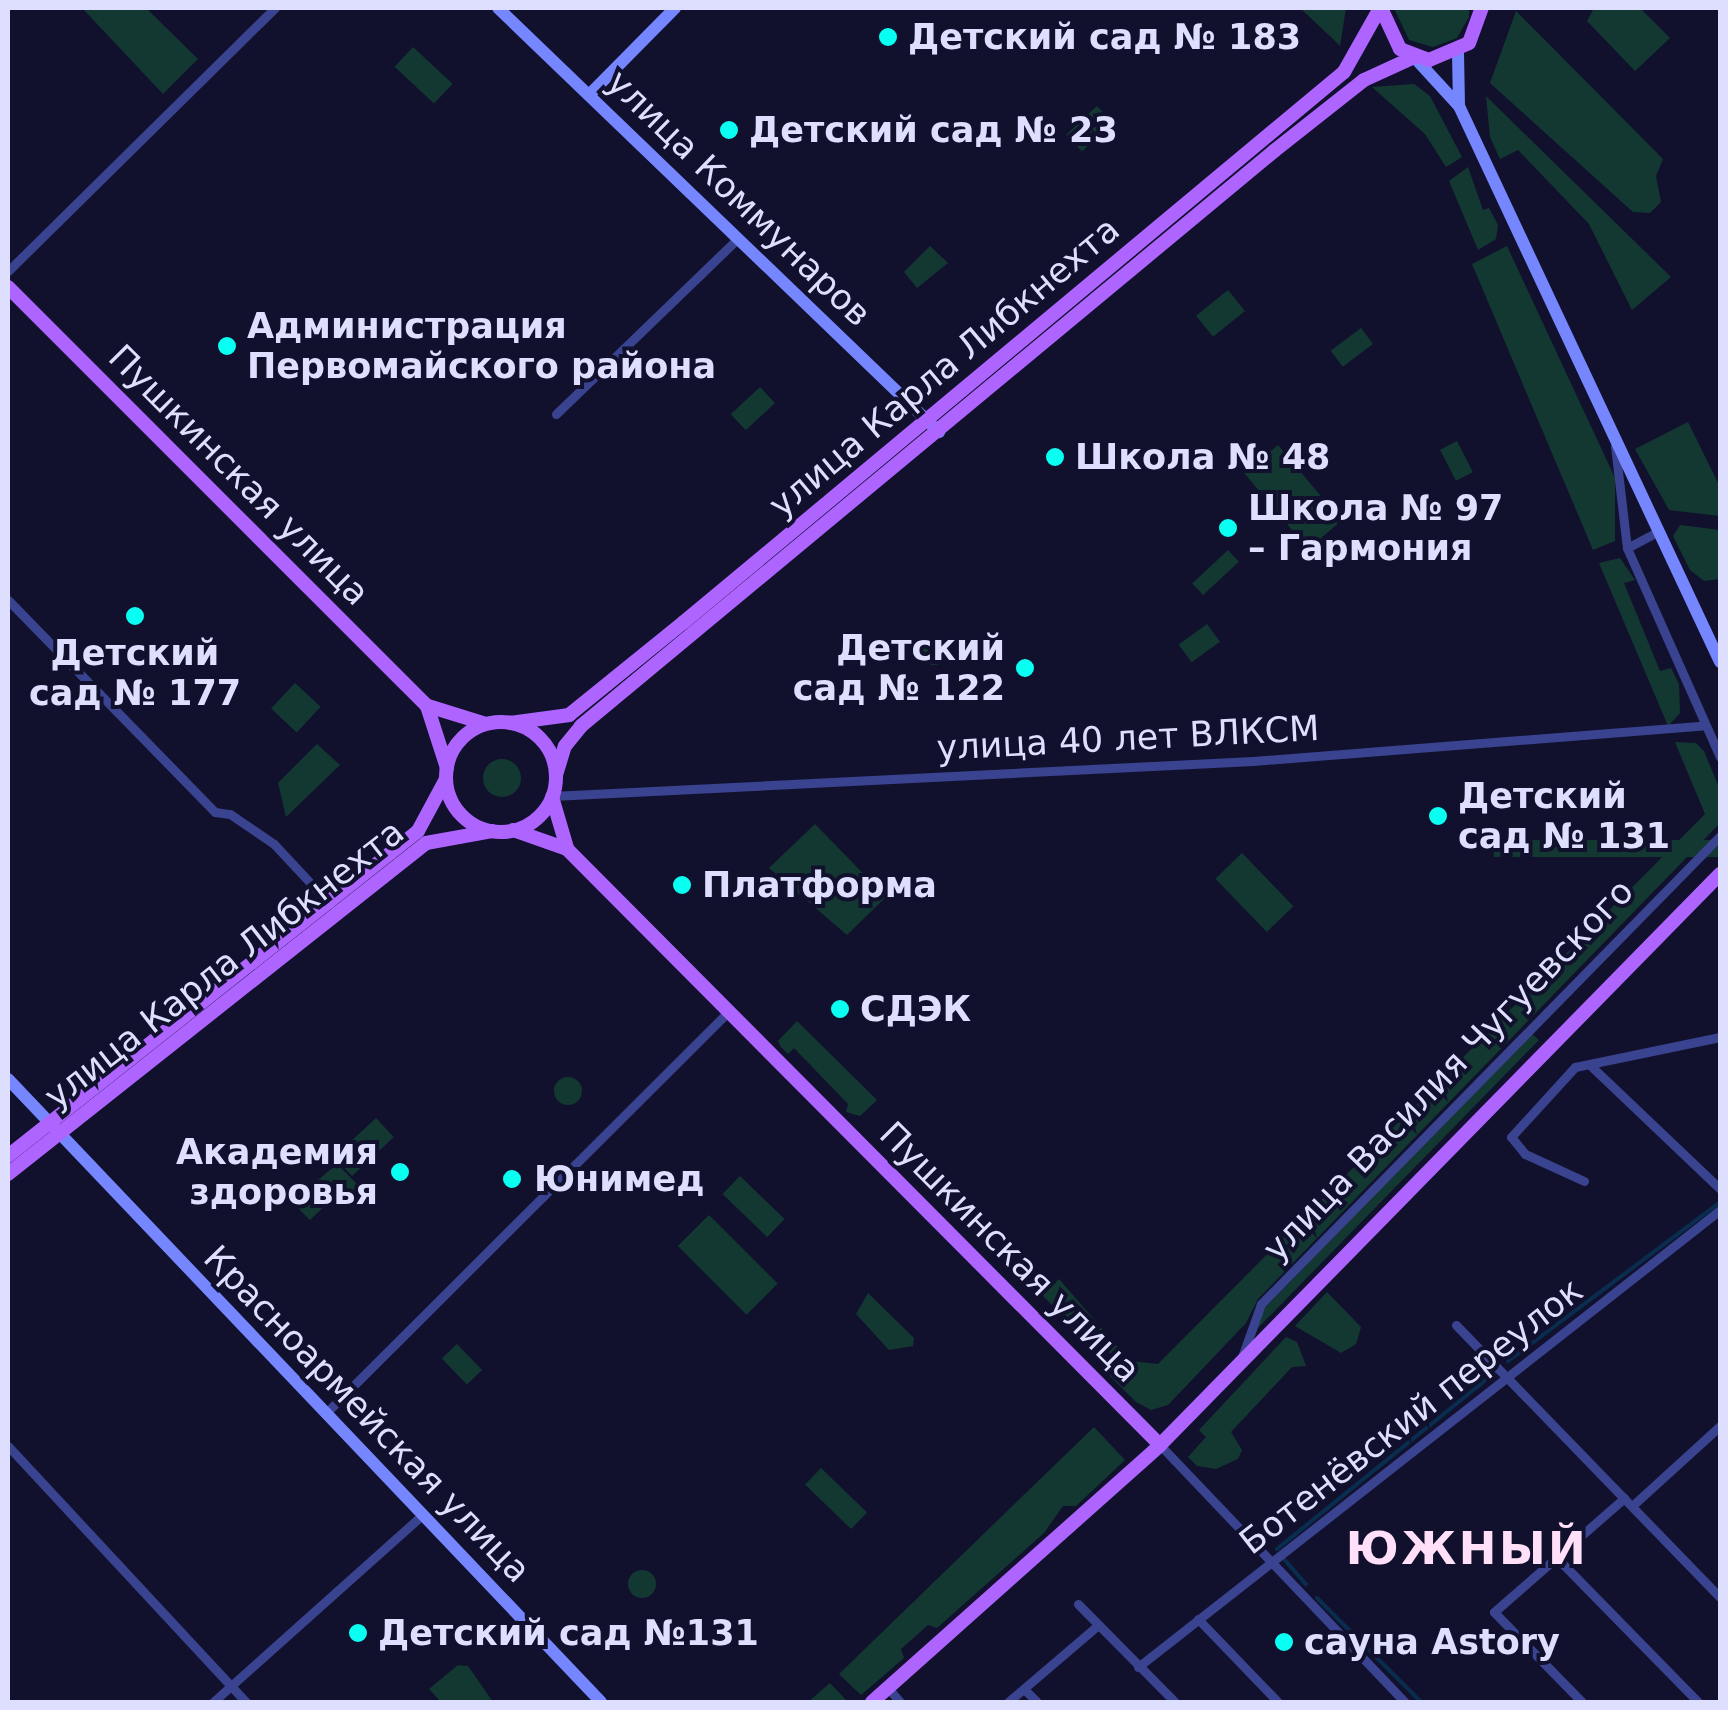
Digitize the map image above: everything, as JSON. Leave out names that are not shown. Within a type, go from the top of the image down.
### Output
[{"type":"main road","points":[[1381,8],[1389,36],[1414,56],[1458,53],[1483,11]]},
{"type":"main road","name":"улица Карла Либкнехта","points":[[556,776],[565,746],[581,726],[1344,72],[1381,8]]},
{"type":"main road","name":"улица Карла Либкнехта","points":[[510,723],[570,715],[1315,118],[1364,80],[1414,56]]},
{"type":"main road","name":"Пушкинская улица","points":[[8,288],[427,706],[447,773]]},
{"type":"main road","name":"Пушкинская улица","points":[[427,706],[489,724]]},
{"type":"main road","points":[[510,723],[546,745],[556,776],[552,796],[537,818],[513,830],[492,831],[456,809],[447,773],[461,740],[489,724],[510,723]]},
{"type":"main road","name":"улица Карла Либкнехта","points":[[348,895],[418,831],[447,773]]},
{"type":"main road","name":"Пушкинская улица","points":[[552,796],[568,848]]},
{"type":"main road","name":"Пушкинская улица","points":[[513,830],[568,848],[1160,1445]]},
{"type":"main road","name":"улица Карла Либкнехта","points":[[8,1156],[51,1128],[348,895],[426,843],[492,831]]},
{"type":"main road","name":"улица Василия Чугуевского","points":[[872,1702],[1160,1445],[1720,876]]},
{"type":"main road","name":"улица Карла Либкнехта","points":[[8,1174],[51,1128]]},
{"type":"street","points":[[8,271],[275,8]]},
{"type":"street","name":"улица Коммунаров","points":[[498,8],[933,426]]},
{"type":"street","points":[[589,95],[675,8]]},
{"type":"street","points":[[1458,53],[1460,106]]},
{"type":"street","points":[[1414,56],[1460,106],[1720,662]]},
{"type":"street","points":[[556,414],[738,238]]},
{"type":"street","points":[[1613,433],[1627,548],[1720,757]]},
{"type":"street","points":[[1627,548],[1659,531]]},
{"type":"street","points":[[8,600],[215,812],[230,814],[274,844],[332,906]]},
{"type":"street","name":"улица 40 лет ВЛКСМ","points":[[552,796],[1253,761],[1706,725]]},
{"type":"street","name":"улица Василия Чугуевского","points":[[1241,1360],[1261,1304],[1720,836]]},
{"type":"street","points":[[324,1414],[728,1010]]},
{"type":"street","points":[[1584,1181],[1525,1154],[1511,1137],[1575,1067],[1720,1037]]},
{"type":"street","points":[[1592,1066],[1720,1189]]},
{"type":"street","name":"Красноармейская улица","points":[[8,1079],[601,1702]]},
{"type":"street","name":"Ботенёвский переулок","points":[[1138,1667],[1504,1374],[1720,1210]]},
{"type":"street","points":[[1456,1324],[1720,1597]]},
{"type":"street","points":[[1582,1702],[1494,1612],[1720,1426]]},
{"type":"street","points":[[1711,1435],[1720,1444]]},
{"type":"street","name":"Пушкинская улица","points":[[1160,1445],[1405,1702]]},
{"type":"street","points":[[8,1446],[246,1702]]},
{"type":"street","points":[[213,1702],[422,1515]]},
{"type":"street","points":[[1558,1560],[1698,1702]]},
{"type":"street","points":[[1078,1604],[1174,1702]]},
{"type":"street","points":[[1198,1619],[1278,1702]]},
{"type":"street","points":[[1008,1702],[1098,1626]]},
{"type":"street","points":[[888,1688],[900,1702]]},
{"type":"street","points":[[1024,1689],[1037,1702]]},
{"type":"green space","points":[[82,8],[146,8],[198,59],[163,94]]},
{"type":"green space","points":[[1300,8],[1346,8],[1340,46],[1332,38]]},
{"type":"green space","points":[[1394,8],[1469,8],[1469,17],[1457,38],[1433,47],[1409,40]]},
{"type":"green space","points":[[1594,8],[1640,8],[1670,38],[1635,71],[1587,21]]},
{"type":"green space","points":[[1516,11],[1663,159],[1656,176],[1661,202],[1650,213],[1633,212],[1490,83]]},
{"type":"green space","points":[[413,47],[452,84],[434,104],[395,67]]},
{"type":"green space","points":[[1414,84],[1430,96],[1462,157],[1446,167],[1425,134],[1372,87]]},
{"type":"green space","points":[[1486,96],[1671,277],[1632,310],[1589,224],[1518,150],[1500,159],[1490,137]]},
{"type":"green space","points":[[1097,106],[1113,123],[1082,151],[1066,135]]},
{"type":"green space","points":[[1468,167],[1483,210],[1489,208],[1498,225],[1496,239],[1478,250],[1449,181]]},
{"type":"green space","points":[[930,246],[948,263],[917,288],[904,272]]},
{"type":"green space","points":[[1507,246],[1615,478],[1615,541],[1593,550],[1472,264]]},
{"type":"green space","points":[[1228,290],[1245,311],[1213,337],[1196,316]]},
{"type":"green space","points":[[1361,328],[1373,344],[1343,367],[1331,351]]},
{"type":"green space","points":[[760,387],[775,403],[746,430],[731,414]]},
{"type":"green space","points":[[1688,422],[1720,487],[1720,516],[1669,510],[1635,449]]},
{"type":"green space","points":[[1457,441],[1473,472],[1456,481],[1440,450]]},
{"type":"green space","points":[[1278,445],[1342,521],[1308,549],[1244,473]]},
{"type":"green space","points":[[1680,525],[1720,530],[1720,579],[1704,581],[1690,570],[1673,536]]},
{"type":"green space","points":[[1228,550],[1239,562],[1203,595],[1192,583]]},
{"type":"green space","points":[[1620,558],[1635,580],[1624,583],[1660,671],[1671,668],[1679,684],[1680,713],[1668,726],[1599,563]]},
{"type":"green space","points":[[1207,624],[1220,642],[1192,662],[1179,645]]},
{"type":"green space","points":[[934,639],[943,643],[947,652],[943,661],[934,665],[925,661],[921,652],[925,643]]},
{"type":"green space","points":[[295,683],[321,707],[297,732],[271,709]]},
{"type":"green space","points":[[1675,742],[1696,743],[1704,751],[1720,790],[1720,823],[1258,1299],[1246,1323],[1168,1405],[1151,1410],[1136,1402],[1110,1376],[1115,1360],[1096,1336],[1069,1322],[1042,1295],[1059,1279],[1130,1361],[1158,1364],[1705,814]]},
{"type":"green space","points":[[317,744],[340,765],[286,817],[278,783]]},
{"type":"green space","points":[[502,759],[515,765],[521,778],[515,791],[502,797],[489,791],[483,778],[489,765]]},
{"type":"green space","points":[[815,824],[886,897],[847,935],[769,868]]},
{"type":"green space","points":[[1494,840],[1720,840],[1720,857],[1494,857]]},
{"type":"green space","points":[[1242,853],[1293,906],[1267,932],[1215,879]]},
{"type":"green space","points":[[797,1021],[877,1100],[860,1116],[846,1112],[848,1104],[794,1048],[788,1054],[781,1047],[778,1041]]},
{"type":"green space","points":[[1531,1033],[1539,1040],[1256,1330],[1265,1308]]},
{"type":"green space","points":[[568,1077],[578,1081],[582,1091],[578,1101],[568,1105],[558,1101],[554,1091],[558,1081]]},
{"type":"green space","points":[[376,1118],[394,1137],[352,1176],[334,1157]]},
{"type":"green space","points":[[337,1164],[360,1187],[347,1200],[339,1192],[310,1220],[292,1202]]},
{"type":"green space","points":[[740,1176],[785,1219],[767,1237],[723,1194]]},
{"type":"green space","points":[[709,1215],[778,1284],[746,1315],[678,1246]]},
{"type":"green space","points":[[1327,1292],[1361,1327],[1356,1344],[1341,1353],[1295,1326]]},
{"type":"green space","points":[[868,1293],[914,1338],[913,1346],[889,1350],[856,1314]]},
{"type":"green space","points":[[1286,1337],[1297,1342],[1306,1366],[1292,1367],[1231,1432],[1242,1450],[1238,1459],[1216,1469],[1197,1466],[1188,1457],[1206,1437],[1199,1430]]},
{"type":"green space","points":[[457,1344],[482,1370],[467,1384],[442,1359]]},
{"type":"green space","points":[[1094,1427],[1125,1460],[1076,1506],[1063,1506],[1044,1533],[937,1628],[928,1625],[901,1649],[904,1658],[861,1695],[839,1674]]},
{"type":"green space","points":[[821,1468],[867,1512],[851,1529],[805,1485]]},
{"type":"green space","points":[[642,1570],[652,1574],[656,1584],[652,1594],[642,1598],[632,1594],[628,1584],[632,1574]]},
{"type":"green space","points":[[458,1665],[468,1666],[493,1702],[441,1702],[429,1689]]},
{"type":"green space","points":[[830,1683],[848,1702],[808,1702]]},
{"type":"waterway","points":[[1508,1361],[1719,1203]]},
{"type":"waterway","points":[[1277,1549],[1499,1369]]},
{"type":"waterway","points":[[1283,1558],[1306,1584]]},
{"type":"waterway","points":[[1317,1598],[1421,1702]]},
{"type":"place","name":"Детский сад № 183","points":[[888,37]]},
{"type":"place","name":"Детский сад № 23","points":[[729,130]]},
{"type":"place","name":"Администрация Первомайского района","points":[[227,346]]},
{"type":"place","name":"Школа № 48","points":[[1055,457]]},
{"type":"place","name":"Школа № 97 – Гармония","points":[[1228,528]]},
{"type":"place","name":"Детский сад № 177","points":[[135,616]]},
{"type":"place","name":"Детский сад № 122","points":[[1025,668]]},
{"type":"place","name":"Детский сад № 131","points":[[1438,816]]},
{"type":"place","name":"Платформа","points":[[682,885]]},
{"type":"place","name":"СДЭК","points":[[840,1009]]},
{"type":"place","name":"Академия здоровья","points":[[400,1172]]},
{"type":"place","name":"Юнимед","points":[[512,1179]]},
{"type":"place","name":"Детский сад №131","points":[[358,1633]]},
{"type":"place","name":"сауна Astory","points":[[1284,1642]]},
{"type":"district","name":"ЮЖНЫЙ","points":[[1467,1549]]}]
